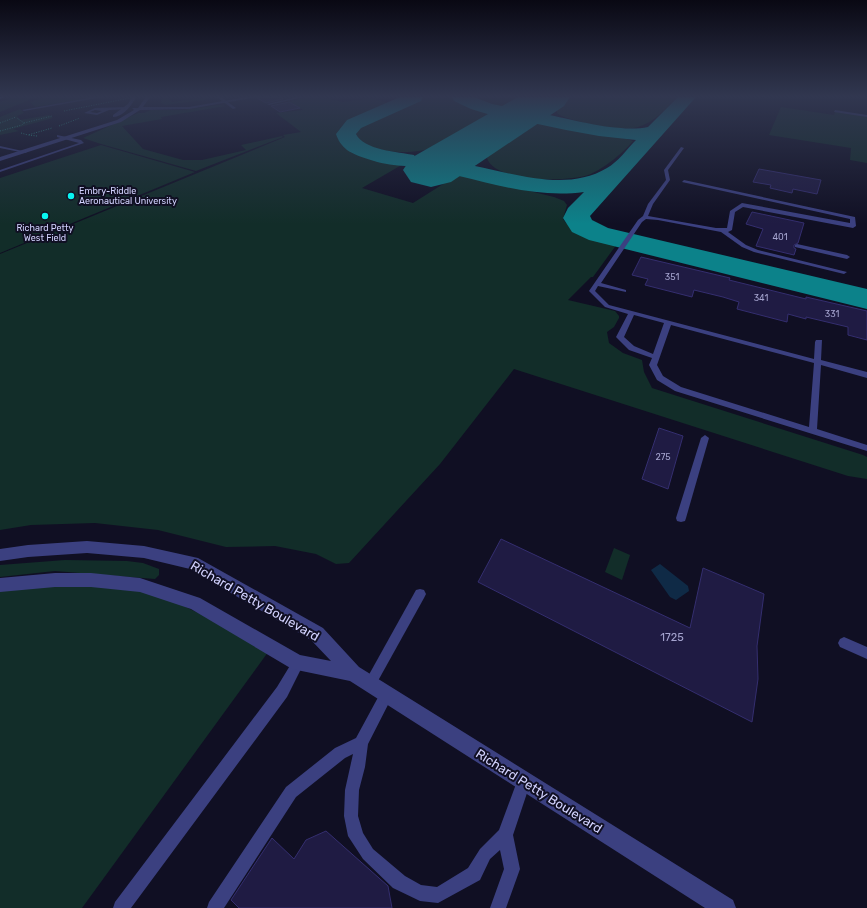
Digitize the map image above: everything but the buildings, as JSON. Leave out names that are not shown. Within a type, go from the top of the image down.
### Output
[{"type":"street","points":[[0,153],[47,139]]},
{"type":"street","points":[[0,159],[66,139]]},
{"type":"street","name":"Richard Petty Boulevard","points":[[0,555],[28,551],[86,547],[144,552],[193,563],[317,634],[353,673],[725,908]]},
{"type":"street","name":"Richard Petty Boulevard","points":[[0,585],[55,580],[91,580],[140,585],[195,603],[298,663],[353,673]]},
{"type":"lane","points":[[0,171],[82,143],[75,139]]},
{"type":"lane","points":[[0,147],[25,152]]},
{"type":"lane","points":[[682,148],[666,170],[668,180],[651,204],[645,217],[640,221],[592,291],[606,306],[867,376]]},
{"type":"lane","points":[[645,217],[658,218],[688,225],[729,230],[733,211],[742,204],[852,226],[853,218],[684,181]]},
{"type":"lane","points":[[722,230],[744,246],[756,251],[844,272]]},
{"type":"lane","points":[[796,246],[847,257]]},
{"type":"lane","points":[[597,284],[624,291]]},
{"type":"lane","points":[[632,313],[620,337],[625,344],[637,352],[656,357]]},
{"type":"lane","points":[[668,323],[653,365],[660,378],[678,389],[867,448]]},
{"type":"lane","points":[[813,430],[819,342]]},
{"type":"lane","points":[[682,518],[704,438]]},
{"type":"lane","points":[[370,684],[420,594]]},
{"type":"lane","points":[[844,643],[867,653]]},
{"type":"lane","points":[[121,908],[282,692],[298,663]]},
{"type":"lane","points":[[387,695],[361,743],[358,767],[352,790],[351,816],[356,836],[368,854],[399,882],[420,893],[438,895],[474,874],[485,854],[505,835],[524,781]]},
{"type":"lane","points":[[215,908],[291,792],[340,753],[361,743]]},
{"type":"lane","points":[[498,908],[512,869],[505,835]]},
{"type":"green space","points":[[87,139],[134,139],[143,149],[183,160],[202,160],[246,150],[241,145],[267,139],[277,139],[196,171]]},
{"type":"green space","points":[[279,139],[338,139],[345,145],[369,156],[405,163],[362,188],[413,203],[459,174],[554,197],[564,201],[567,205],[563,219],[574,230],[603,241],[617,244],[593,277],[591,277],[568,300],[615,311],[619,318],[614,327],[607,332],[609,343],[623,353],[642,360],[644,372],[652,388],[863,455],[867,457],[867,479],[848,476],[514,369],[440,464],[349,563],[336,564],[316,554],[275,546],[226,547],[158,530],[95,523],[31,525],[0,530],[0,254]]},
{"type":"green space","points":[[360,139],[451,139],[426,150],[405,152],[382,150]]},
{"type":"green space","points":[[510,139],[628,139],[633,141],[618,156],[594,173],[565,179],[533,178],[503,172],[493,166],[487,158],[490,153]]},
{"type":"green space","points":[[797,139],[867,139],[867,163],[850,160],[851,148]]},
{"type":"green space","name":"Richard Petty West Field","points":[[101,145],[195,172],[0,253],[0,178]]},
{"type":"green space","points":[[614,548],[630,555],[622,580],[605,572]]},
{"type":"green space","points":[[65,560],[127,561],[143,563],[159,569],[159,575],[155,579],[55,571],[0,577],[0,565]]},
{"type":"green space","points":[[0,585],[140,585],[271,648],[82,908],[0,908]]},
{"type":"water","points":[[660,564],[688,586],[689,591],[676,600],[670,597],[651,570]]},
{"type":"taxiway","points":[[349,139],[354,145],[371,153],[406,160]]},
{"type":"taxiway","points":[[648,139],[577,214],[576,218],[582,226],[599,234],[867,299]]},
{"type":"taxiway","points":[[458,153],[455,156],[458,164],[467,171],[533,185],[558,187],[583,185],[602,180],[615,173]]},
{"type":"runway","points":[[431,170],[481,139]]},
{"type":"place","name":"Embry-Riddle Aeronautical University","points":[[71,196]]},
{"type":"place","name":"Richard Petty West Field","points":[[45,216]]}]
